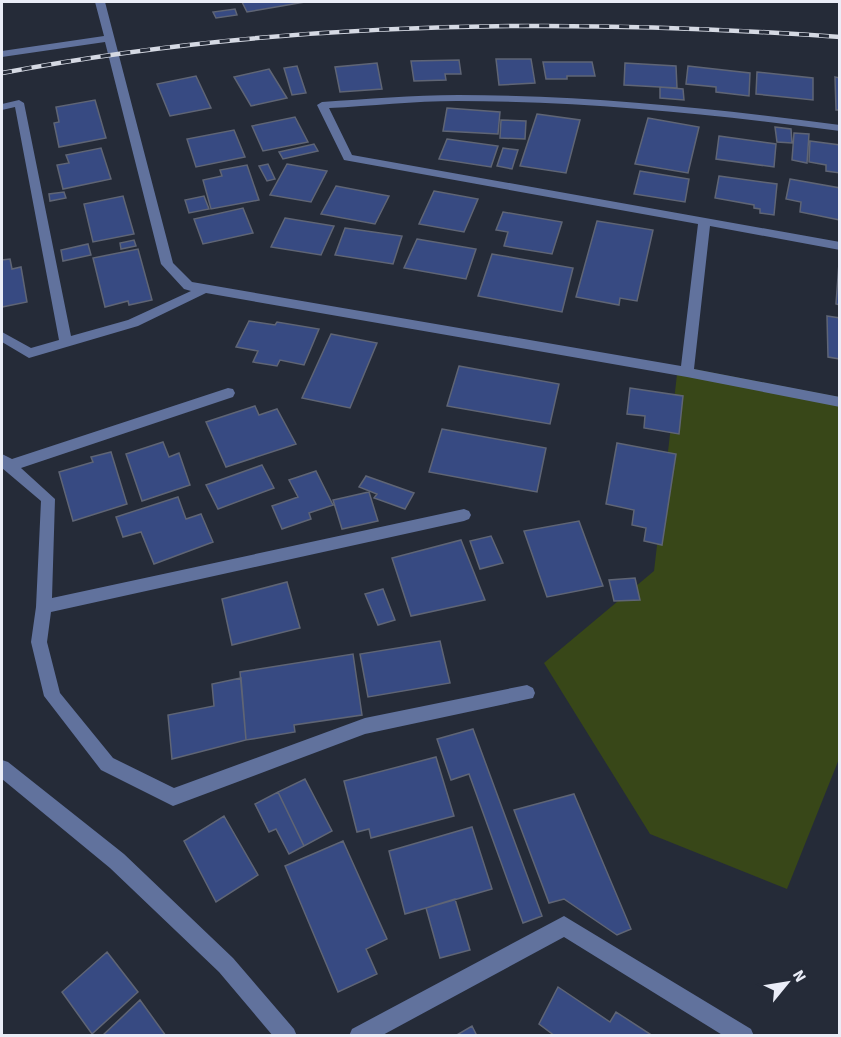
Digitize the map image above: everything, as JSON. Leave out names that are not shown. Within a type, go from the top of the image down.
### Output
[{"type":"street","points":[[100,2],[167,264],[188,286],[687,372],[840,402]]},
{"type":"street","points":[[2,54],[109,38]]},
{"type":"street","points":[[840,128],[783,120],[585,102],[457,98],[322,105],[348,158],[704,224],[840,246]]},
{"type":"street","points":[[2,107],[19,103],[66,342]]},
{"type":"street","points":[[687,372],[704,224]]},
{"type":"street","points":[[2,336],[29,353],[133,323],[205,289]]},
{"type":"street","points":[[5,463],[228,393]]},
{"type":"street","points":[[5,463],[48,500],[44,607],[39,642],[52,696],[108,764],[173,797],[365,726],[527,693]]},
{"type":"street","points":[[44,607],[464,515]]},
{"type":"street","points":[[2,768],[117,861],[226,965],[287,1035]]},
{"type":"street","points":[[359,1035],[564,926],[744,1035]]},
{"type":"green space","points":[[678,366],[839,397],[839,759],[787,889],[650,834],[544,663],[654,571]]},
{"type":"building","points":[[242,2],[305,2],[247,12]]},
{"type":"building","points":[[235,9],[237,15],[216,18],[213,12]]},
{"type":"building","points":[[496,59],[531,59],[535,83],[499,85]]},
{"type":"building","points":[[459,60],[461,74],[445,74],[446,80],[414,81],[411,61]]},
{"type":"building","points":[[543,62],[592,62],[595,76],[546,79]]},
{"type":"building","points":[[377,63],[382,89],[340,92],[335,67]]},
{"type":"building","points":[[625,63],[676,66],[677,88],[624,85]]},
{"type":"building","points":[[297,66],[306,93],[292,95],[284,68]]},
{"type":"building","points":[[688,66],[750,73],[749,96],[716,92],[716,87],[686,84]]},
{"type":"building","points":[[269,69],[287,98],[251,106],[234,77]]},
{"type":"building","points":[[757,72],[813,78],[813,100],[756,94]]},
{"type":"building","points":[[196,76],[211,108],[170,116],[157,84]]},
{"type":"building","points":[[835,77],[840,78],[840,110],[836,110]]},
{"type":"building","points":[[660,87],[683,89],[684,100],[660,98]]},
{"type":"building","points":[[95,100],[106,138],[59,147],[54,123],[59,122],[56,107]]},
{"type":"building","points":[[447,108],[500,112],[498,134],[443,131]]},
{"type":"building","points":[[537,114],[580,120],[566,173],[520,166]]},
{"type":"building","points":[[295,117],[308,142],[263,151],[252,126]]},
{"type":"building","points":[[648,118],[699,127],[688,173],[635,164]]},
{"type":"building","points":[[501,120],[526,121],[525,139],[500,138]]},
{"type":"building","points":[[775,127],[791,129],[792,143],[777,142]]},
{"type":"building","points":[[234,130],[245,157],[196,167],[187,139]]},
{"type":"building","points":[[794,133],[809,134],[807,163],[792,160]]},
{"type":"building","points":[[719,136],[776,144],[774,167],[716,159]]},
{"type":"building","points":[[447,139],[498,146],[491,167],[439,159]]},
{"type":"building","points":[[810,141],[840,145],[840,173],[826,171],[826,165],[809,162]]},
{"type":"building","points":[[314,144],[318,151],[283,159],[279,152]]},
{"type":"building","points":[[101,148],[111,179],[63,189],[57,165],[69,163],[66,155]]},
{"type":"building","points":[[503,148],[518,150],[512,169],[497,166]]},
{"type":"building","points":[[268,164],[275,179],[267,181],[259,166]]},
{"type":"building","points":[[287,164],[327,171],[311,202],[270,195]]},
{"type":"building","points":[[247,165],[259,200],[211,209],[203,180],[222,176],[220,170]]},
{"type":"building","points":[[640,171],[689,179],[685,202],[634,194]]},
{"type":"building","points":[[719,176],[777,184],[774,215],[760,213],[760,209],[754,208],[754,205],[715,198]]},
{"type":"building","points":[[790,179],[840,188],[840,220],[800,212],[801,202],[786,199]]},
{"type":"building","points":[[336,186],[389,196],[375,224],[321,214]]},
{"type":"building","points":[[434,191],[478,199],[464,232],[419,224]]},
{"type":"building","points":[[64,192],[66,198],[50,201],[49,194]]},
{"type":"building","points":[[123,196],[134,234],[93,242],[84,204]]},
{"type":"building","points":[[204,196],[209,209],[189,213],[185,200]]},
{"type":"building","points":[[243,208],[253,233],[203,244],[194,219]]},
{"type":"building","points":[[503,212],[562,222],[552,254],[504,246],[508,232],[496,230]]},
{"type":"building","points":[[285,218],[334,226],[321,255],[271,247]]},
{"type":"building","points":[[597,221],[653,230],[637,301],[620,298],[619,305],[576,297]]},
{"type":"building","points":[[345,228],[402,236],[393,264],[335,255]]},
{"type":"building","points":[[417,239],[476,249],[466,279],[404,268]]},
{"type":"building","points":[[134,240],[136,246],[121,249],[120,243]]},
{"type":"building","points":[[88,244],[91,255],[63,261],[61,250]]},
{"type":"building","points":[[138,249],[152,300],[129,305],[128,301],[105,307],[93,258]]},
{"type":"building","points":[[492,254],[573,268],[562,312],[478,296]]},
{"type":"building","points":[[10,259],[12,269],[21,267],[27,302],[2,307],[2,260]]},
{"type":"building","points":[[840,263],[840,305],[836,304]]},
{"type":"building","points":[[827,316],[840,318],[840,359],[828,357]]},
{"type":"building","points":[[249,321],[275,325],[277,322],[319,329],[304,365],[280,360],[277,366],[253,362],[258,351],[236,347]]},
{"type":"building","points":[[331,334],[377,343],[350,408],[302,398]]},
{"type":"building","points":[[459,366],[559,384],[550,424],[447,406]]},
{"type":"building","points":[[630,388],[683,396],[679,434],[644,428],[645,416],[627,414]]},
{"type":"building","points":[[255,406],[259,415],[277,409],[296,444],[226,467],[206,422]]},
{"type":"building","points":[[442,429],[546,448],[537,492],[429,472]]},
{"type":"building","points":[[163,442],[169,457],[179,453],[190,485],[142,501],[126,454]]},
{"type":"building","points":[[617,443],[676,454],[662,545],[644,541],[646,528],[632,525],[634,510],[606,504]]},
{"type":"building","points":[[111,452],[127,504],[73,521],[59,472],[93,462],[91,457]]},
{"type":"building","points":[[262,465],[274,488],[218,509],[206,485]]},
{"type":"building","points":[[316,471],[333,505],[309,513],[311,519],[282,529],[272,506],[298,497],[289,480]]},
{"type":"building","points":[[366,476],[414,493],[405,509],[374,498],[377,494],[359,487]]},
{"type":"building","points":[[369,492],[378,521],[342,529],[333,500]]},
{"type":"building","points":[[178,497],[186,519],[201,514],[213,542],[154,564],[141,532],[123,537],[116,517]]},
{"type":"building","points":[[579,521],[603,586],[547,597],[524,531]]},
{"type":"building","points":[[491,536],[503,563],[480,569],[470,541]]},
{"type":"building","points":[[461,540],[485,600],[411,616],[392,558]]},
{"type":"building","points":[[635,578],[640,600],[614,601],[609,580]]},
{"type":"building","points":[[287,582],[300,628],[232,645],[222,599]]},
{"type":"building","points":[[383,589],[395,620],[378,625],[365,594]]},
{"type":"building","points":[[440,641],[450,683],[368,697],[360,654]]},
{"type":"building","points":[[353,654],[362,715],[294,725],[295,732],[246,740],[240,672]]},
{"type":"building","points":[[241,678],[246,740],[172,759],[168,715],[214,706],[212,684]]},
{"type":"building","points":[[473,729],[542,916],[523,923],[469,774],[451,780],[437,739]]},
{"type":"building","points":[[436,757],[454,816],[371,838],[369,829],[357,832],[344,781]]},
{"type":"building","points":[[305,779],[332,831],[304,846],[278,792]]},
{"type":"building","points":[[278,792],[304,846],[289,854],[276,829],[269,832],[255,804]]},
{"type":"building","points":[[574,794],[631,929],[617,935],[564,899],[549,903],[514,810]]},
{"type":"building","points":[[224,816],[258,875],[216,902],[184,841]]},
{"type":"building","points":[[472,827],[492,889],[405,914],[389,851]]},
{"type":"building","points":[[343,841],[387,939],[366,949],[377,974],[338,992],[285,866]]},
{"type":"building","points":[[455,899],[470,950],[440,958],[426,908]]},
{"type":"building","points":[[107,952],[138,992],[92,1034],[62,992]]},
{"type":"building","points":[[558,987],[610,1022],[616,1012],[653,1036],[555,1036],[539,1024]]},
{"type":"building","points":[[140,1000],[166,1036],[102,1036]]},
{"type":"building","points":[[472,1026],[477,1036],[455,1036]]},
{"type":"railway","points":[[2,73],[105,56],[210,43],[315,33],[420,28],[631,27],[840,37]]}]
